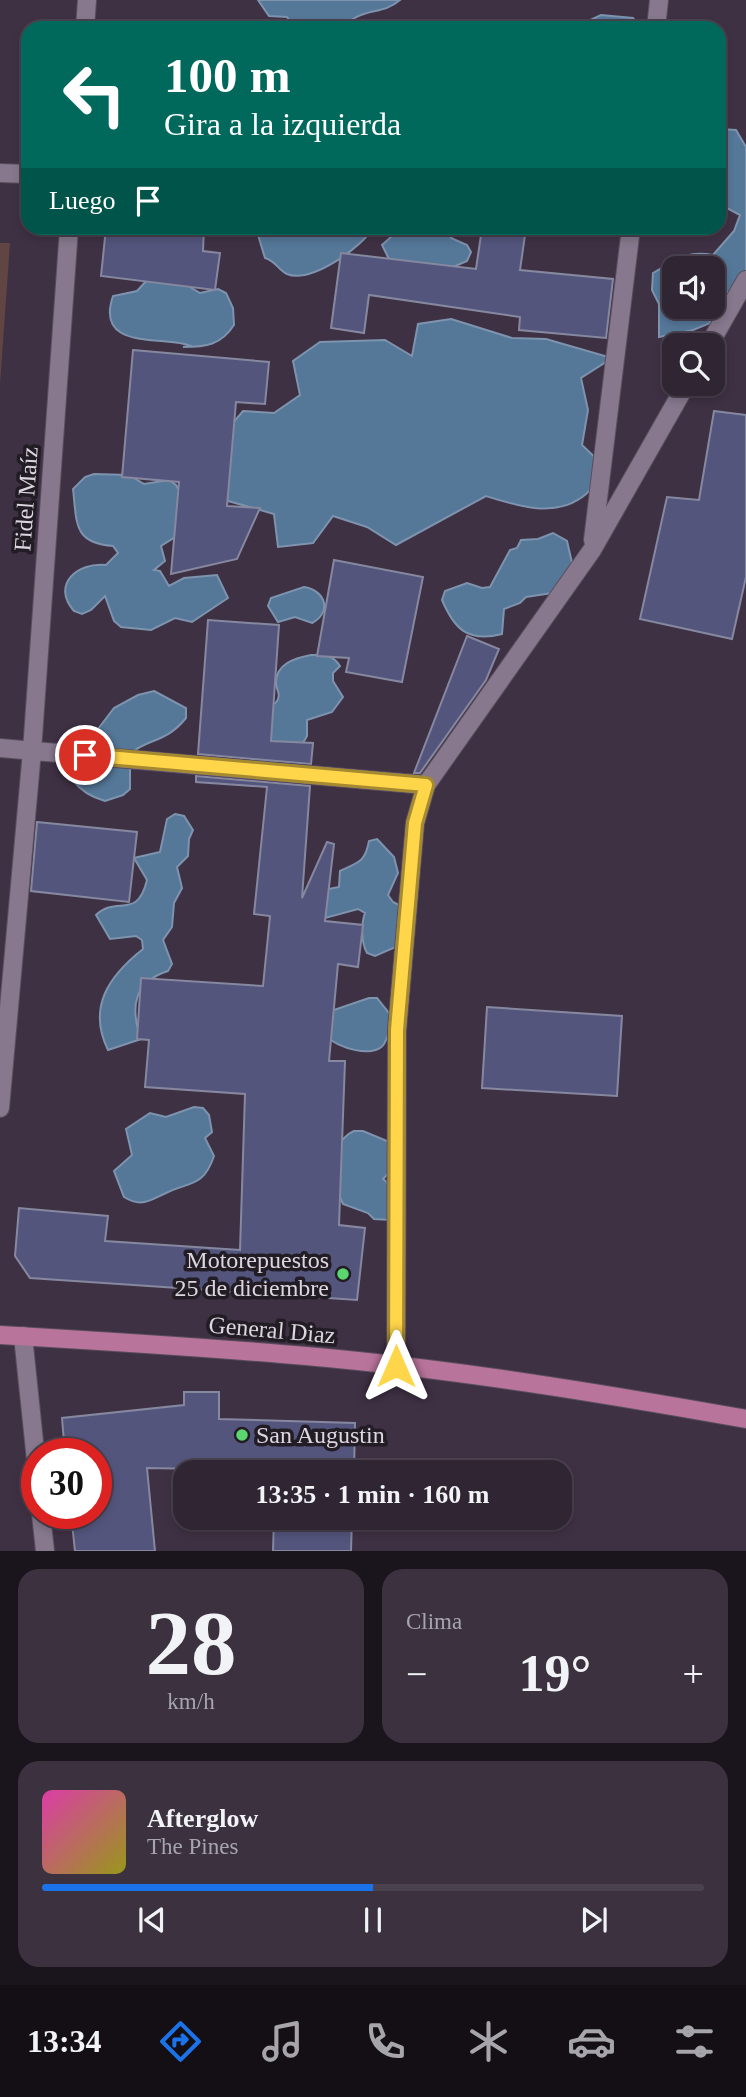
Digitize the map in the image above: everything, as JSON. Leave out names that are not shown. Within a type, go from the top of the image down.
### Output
[{"type":"main road","name":"General Diaz","points":[[0,1335],[306,1356],[396,1366],[482,1376],[746,1419]]},
{"type":"street","points":[[86,21],[87,0]]},
{"type":"street","points":[[657,21],[659,0]]},
{"type":"street","points":[[0,173],[21,174]]},
{"type":"street","name":"Fidel Maíz","points":[[0,1108],[32,751],[69,235]]},
{"type":"street","points":[[592,550],[630,235]]},
{"type":"street","points":[[716,333],[746,280]]},
{"type":"street","points":[[396,1366],[397,1030],[415,823],[426,785],[592,550],[680,396]]},
{"type":"street","points":[[0,748],[426,785]]},
{"type":"street","points":[[23,1336],[34,1438]]},
{"type":"street","points":[[43,1529],[45,1551]]},
{"type":"shaded area","points":[[0,243],[10,243],[0,384]]},
{"type":"water","points":[[258,0],[400,0],[388,8],[365,13],[351,21],[290,21],[287,17],[269,16]]},
{"type":"water","points":[[601,15],[633,18],[635,21],[588,21]]},
{"type":"water","points":[[726,129],[736,130],[746,147],[746,293],[738,295],[725,292],[725,256],[685,256],[713,255],[734,231],[740,215],[726,208]]},
{"type":"water","points":[[258,235],[368,235],[335,262],[309,274],[287,274],[265,258]]},
{"type":"water","points":[[393,235],[452,235],[451,238],[467,245],[471,252],[467,261],[451,268],[390,261],[382,245]]},
{"type":"water","points":[[662,268],[662,319],[710,319],[710,323],[693,330],[662,333],[659,337],[659,304],[652,290],[653,273]]},
{"type":"water","points":[[148,279],[178,280],[200,293],[218,289],[226,293],[233,308],[234,325],[218,341],[199,346],[183,347],[191,346],[122,334],[114,326],[110,314],[113,296],[137,291]]},
{"type":"water","points":[[451,319],[512,338],[546,339],[612,358],[581,378],[588,410],[582,445],[605,467],[586,494],[575,502],[550,508],[524,506],[486,496],[396,545],[367,527],[333,516],[313,543],[278,547],[274,514],[207,495],[221,437],[243,411],[274,413],[300,395],[293,361],[320,342],[385,340],[412,356],[418,324]]},
{"type":"water","points":[[94,474],[129,475],[144,484],[169,480],[176,485],[185,501],[175,537],[161,546],[165,561],[154,570],[160,571],[169,586],[184,578],[217,575],[228,598],[192,622],[175,618],[151,630],[121,627],[114,621],[105,596],[91,610],[82,614],[74,611],[65,592],[70,577],[86,567],[106,565],[118,553],[113,546],[90,541],[84,536],[77,521],[73,489],[85,477]]},
{"type":"water","points":[[553,533],[567,541],[573,567],[552,593],[526,597],[520,603],[504,609],[502,634],[480,636],[463,631],[442,600],[445,591],[467,583],[482,588],[490,587],[510,550],[517,548],[521,540],[538,539]]},
{"type":"water","points":[[304,587],[317,592],[321,597],[324,602],[323,613],[312,623],[295,617],[278,622],[268,606],[271,598]]},
{"type":"water","points":[[324,655],[337,662],[340,666],[333,673],[333,681],[343,697],[332,712],[307,720],[307,736],[303,743],[280,754],[271,768],[255,767],[248,752],[258,712],[277,701],[277,677],[282,667],[293,660]]},
{"type":"water","points":[[154,691],[186,708],[186,718],[164,737],[143,745],[130,754],[130,789],[123,795],[105,801],[86,793],[69,772],[64,753],[65,742],[98,729],[114,708],[138,695]]},
{"type":"water","points":[[175,814],[184,816],[193,830],[189,839],[188,856],[177,867],[182,888],[174,903],[172,927],[163,940],[172,964],[168,971],[147,982],[137,998],[135,1007],[141,1039],[108,1050],[100,1020],[105,993],[120,970],[143,949],[142,940],[136,936],[110,939],[96,915],[104,909],[132,904],[138,900],[147,880],[134,858],[160,852],[167,819]]},
{"type":"water","points":[[377,839],[394,857],[398,873],[388,895],[393,902],[401,906],[405,943],[375,956],[367,953],[364,944],[362,928],[365,913],[358,909],[325,918],[323,890],[339,887],[340,871],[360,861],[369,841]]},
{"type":"water","points":[[369,998],[377,998],[393,1018],[384,1044],[373,1051],[356,1050],[338,1044],[327,1036],[328,1012]]},
{"type":"water","points":[[194,1107],[203,1108],[209,1115],[212,1132],[205,1138],[214,1156],[205,1174],[195,1182],[146,1202],[136,1202],[124,1197],[114,1171],[132,1155],[126,1129],[150,1113],[166,1117]]},
{"type":"water","points":[[354,1131],[363,1131],[394,1144],[394,1167],[383,1179],[389,1184],[390,1220],[374,1219],[368,1213],[343,1204],[334,1185],[332,1168],[335,1153],[343,1140]]},
{"type":"building","points":[[105,235],[204,235],[203,251],[220,253],[215,290],[101,276]]},
{"type":"building","points":[[481,235],[525,235],[520,270],[613,279],[606,338],[519,330],[520,317],[369,295],[364,333],[331,328],[341,253],[476,269]]},
{"type":"building","points":[[133,350],[269,362],[265,404],[236,402],[227,506],[260,508],[237,559],[171,574],[179,482],[122,477]]},
{"type":"building","points":[[714,411],[746,415],[746,577],[732,639],[640,619],[667,497],[699,500]]},
{"type":"building","points":[[334,560],[423,577],[402,682],[346,672],[349,658],[317,656]]},
{"type":"building","points":[[208,620],[279,625],[271,741],[313,743],[311,764],[198,754]]},
{"type":"building","points":[[467,636],[499,649],[486,680],[420,773],[414,773]]},
{"type":"building","points":[[196,776],[310,786],[302,898],[327,842],[334,844],[325,921],[363,925],[358,967],[338,964],[329,1061],[345,1061],[339,1225],[365,1228],[357,1300],[30,1278],[15,1256],[19,1208],[108,1216],[105,1241],[240,1250],[245,1094],[145,1087],[149,1040],[137,1039],[141,978],[263,986],[270,916],[254,914],[267,787],[196,782]]},
{"type":"building","points":[[37,822],[137,832],[129,902],[31,891]]},
{"type":"building","points":[[487,1007],[622,1016],[617,1096],[482,1088]]},
{"type":"building","points":[[184,1392],[219,1392],[219,1419],[355,1423],[354,1460],[173,1460],[173,1469],[147,1468],[155,1551],[75,1551],[73,1529],[112,1529],[112,1438],[64,1438],[62,1418],[184,1405]]},
{"type":"building","points":[[274,1530],[352,1530],[351,1551],[273,1551]]},
{"type":"place","name":"Motorepuestos 25 de diciembre","points":[[343,1274]]},
{"type":"place","name":"San Augustin","points":[[242,1435]]},
{"type":"route","points":[[85,755],[426,785],[415,823],[397,1030],[396,1366]]}]
